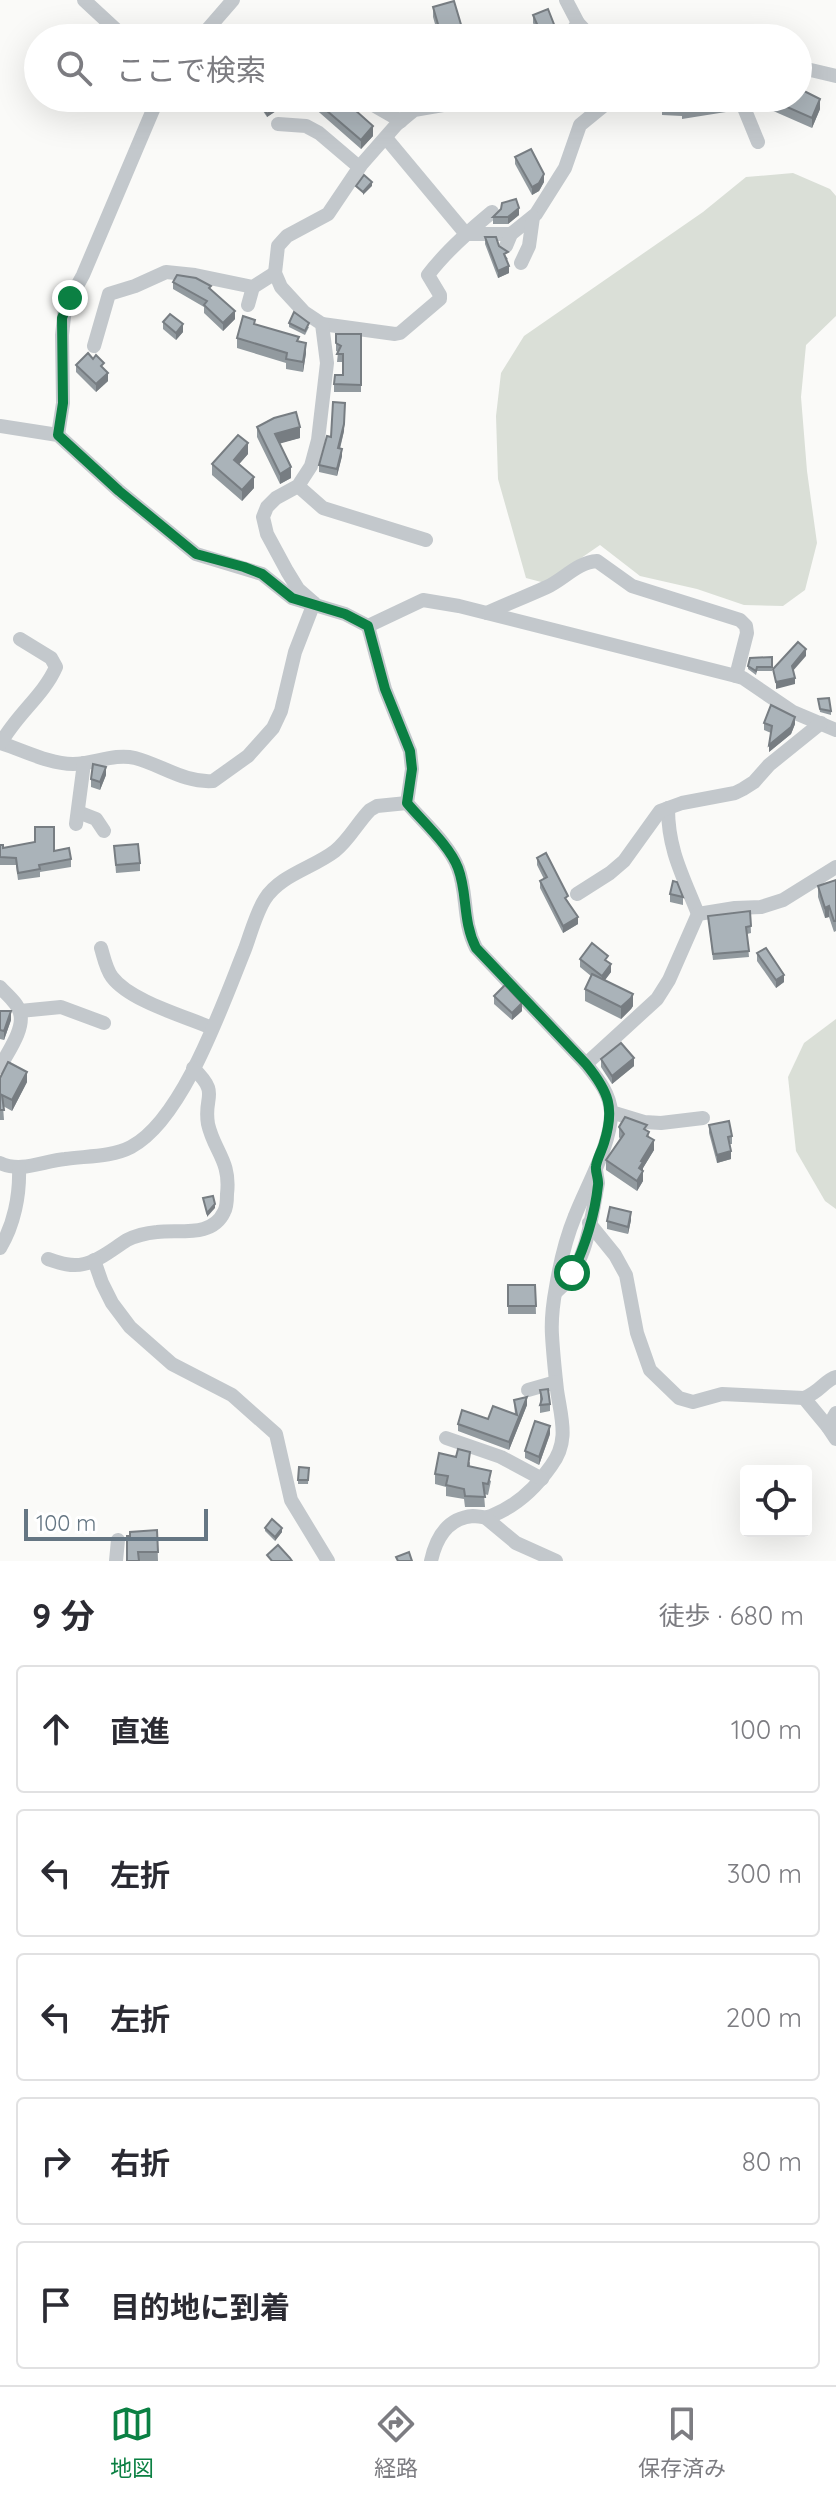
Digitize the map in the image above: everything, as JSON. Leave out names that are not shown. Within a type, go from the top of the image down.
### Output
[{"type":"street","points":[[84,0],[110,24]]},
{"type":"street","points":[[212,24],[233,0]]},
{"type":"street","points":[[566,0],[578,23]]},
{"type":"street","points":[[812,70],[836,76]]},
{"type":"street","points":[[58,435],[63,403],[62,318],[152,112]]},
{"type":"street","points":[[385,112],[401,121]]},
{"type":"street","points":[[412,112],[359,167],[328,214],[287,236],[278,246],[275,273],[281,287],[304,312],[322,324],[370,332],[400,333],[438,302],[440,295],[428,275],[466,234],[492,212]]},
{"type":"street","points":[[386,138],[466,234],[508,240],[533,217],[562,171],[580,125],[596,112]]},
{"type":"street","points":[[746,112],[758,142]]},
{"type":"street","points":[[278,124],[306,126],[319,133],[359,167]]},
{"type":"street","points":[[545,172],[562,171]]},
{"type":"street","points":[[521,263],[529,246],[533,217]]},
{"type":"street","points":[[94,346],[109,294],[135,286],[158,274],[174,272],[253,287]]},
{"type":"street","points":[[248,305],[253,287],[275,273]]},
{"type":"street","points":[[314,603],[298,589],[287,571],[267,534],[263,517],[276,498],[298,486],[311,466],[318,440],[327,363],[322,324]]},
{"type":"street","points":[[0,426],[58,435],[196,554],[262,574],[292,598],[345,614],[368,626],[385,689],[410,751],[412,769],[407,803],[457,866],[467,928],[476,948],[586,1064],[607,1096],[611,1112],[609,1127],[573,1220],[555,1292],[551,1332],[563,1439],[555,1461],[542,1479],[518,1503],[486,1518]]},
{"type":"street","points":[[298,486],[323,508],[426,540]]},
{"type":"street","points":[[487,613],[564,578],[583,563],[597,561],[632,586],[740,620],[746,626],[747,633],[736,676]]},
{"type":"street","points":[[368,626],[423,600],[487,613],[743,678],[793,712],[832,726]]},
{"type":"street","points":[[20,639],[51,658],[56,667],[1,743],[67,764],[128,757],[187,779],[213,781],[248,756],[273,728],[281,711],[295,652],[314,603]]},
{"type":"street","points":[[577,894],[624,861],[660,811],[682,803],[735,793],[769,765],[832,726]]},
{"type":"street","points":[[84,763],[77,818],[96,819],[104,831]]},
{"type":"street","points":[[0,1163],[19,1168],[57,1159],[119,1153],[132,1147],[155,1127],[174,1103],[193,1068],[264,900],[277,883],[334,852],[370,810],[377,806],[407,803]]},
{"type":"street","points":[[586,1064],[657,999],[669,980],[698,914],[672,851],[668,808]]},
{"type":"street","points":[[698,914],[761,907],[783,900],[836,867]]},
{"type":"street","points":[[816,881],[836,881]]},
{"type":"street","points":[[101,948],[109,974],[121,987],[148,1002],[212,1028]]},
{"type":"street","points":[[0,987],[20,1011],[20,1024],[0,1067]]},
{"type":"street","points":[[20,1011],[61,1007],[104,1023]]},
{"type":"street","points":[[48,1259],[65,1265],[83,1264],[131,1238],[211,1226],[225,1212],[228,1181],[221,1153],[208,1123],[208,1085],[193,1068]]},
{"type":"street","points":[[611,1112],[644,1122],[703,1118]]},
{"type":"street","points":[[555,1292],[579,1260],[598,1183],[596,1166]]},
{"type":"street","points":[[0,1248],[10,1230],[20,1182],[19,1168]]},
{"type":"street","points":[[589,1223],[615,1255],[626,1275],[637,1333],[650,1370],[679,1398],[693,1402],[722,1394],[804,1398],[816,1394],[831,1378],[836,1377]]},
{"type":"street","points":[[94,1260],[112,1303],[130,1327],[172,1364],[232,1395],[276,1434],[291,1500],[328,1561]]},
{"type":"street","points":[[528,1390],[556,1382]]},
{"type":"street","points":[[804,1398],[832,1433]]},
{"type":"street","points":[[832,1433],[836,1413]]},
{"type":"street","points":[[446,1438],[501,1457],[542,1479]]},
{"type":"street","points":[[431,1561],[443,1530],[458,1520],[474,1516],[486,1518],[516,1543],[556,1561]]},
{"type":"street","points":[[116,1561],[118,1540]]},
{"type":"shaded area","points":[[793,173],[830,189],[836,196],[836,316],[806,345],[801,397],[817,543],[805,590],[783,606],[744,605],[697,589],[640,576],[600,545],[545,583],[526,578],[498,479],[496,416],[501,373],[524,336],[703,212],[746,177]]},
{"type":"shaded area","points":[[836,1019],[836,1209],[825,1201],[796,1151],[788,1077],[804,1043]]},
{"type":"building","points":[[454,1],[461,24],[438,24],[433,7]]},
{"type":"building","points":[[548,9],[554,24],[537,24],[533,15]]},
{"type":"building","points":[[812,95],[820,99],[812,118],[798,112],[812,112]]},
{"type":"building","points":[[328,112],[357,112],[373,126],[361,140]]},
{"type":"building","points":[[531,149],[544,174],[539,183],[532,187],[515,157]]},
{"type":"building","points":[[364,175],[372,182],[363,192],[356,186]]},
{"type":"building","points":[[516,199],[519,208],[508,217],[493,217],[501,209],[502,203]]},
{"type":"building","points":[[485,237],[496,237],[499,246],[508,252],[504,254],[509,266],[498,271]]},
{"type":"building","points":[[177,275],[196,278],[211,286],[209,288],[235,311],[223,323],[204,305],[207,301],[173,282]]},
{"type":"building","points":[[294,312],[309,323],[305,331],[289,323]]},
{"type":"building","points":[[170,314],[183,324],[176,333],[163,322]]},
{"type":"building","points":[[243,316],[255,320],[254,324],[299,337],[297,341],[306,343],[303,362],[286,359],[287,353],[237,338]]},
{"type":"building","points":[[336,334],[361,334],[361,385],[334,384],[335,375],[343,375],[343,354],[337,354],[341,346],[336,343]]},
{"type":"building","points":[[88,353],[93,359],[96,355],[104,363],[101,366],[108,373],[96,384],[76,365]]},
{"type":"building","points":[[333,402],[345,403],[338,448],[342,449],[337,469],[319,465],[327,436],[331,437]]},
{"type":"building","points":[[296,412],[300,427],[275,434],[291,467],[280,474],[257,427]]},
{"type":"building","points":[[238,435],[248,443],[234,460],[254,477],[242,490],[212,464]]},
{"type":"building","points":[[798,642],[806,649],[792,666],[795,678],[776,682],[773,669]]},
{"type":"building","points":[[772,657],[772,667],[757,667],[756,671],[748,666],[750,658]]},
{"type":"building","points":[[829,698],[831,711],[820,709],[818,699]]},
{"type":"building","points":[[771,705],[795,717],[791,727],[769,745],[772,726],[764,723]]},
{"type":"building","points":[[93,764],[106,767],[100,782],[91,779]]},
{"type":"building","points":[[35,827],[54,827],[54,851],[69,848],[71,859],[18,873],[16,858],[0,857],[0,845],[3,848],[35,842]]},
{"type":"building","points":[[138,844],[140,863],[116,865],[114,846]]},
{"type":"building","points":[[546,853],[568,896],[565,898],[578,917],[563,926],[540,881],[547,877],[537,858]]},
{"type":"building","points":[[836,880],[834,921],[829,906],[825,908],[818,886]]},
{"type":"building","points":[[673,881],[677,882],[683,897],[670,894]]},
{"type":"building","points":[[750,911],[751,926],[746,927],[749,951],[713,954],[708,916]]},
{"type":"building","points":[[592,943],[608,956],[605,960],[611,964],[602,976],[580,959]]},
{"type":"building","points":[[766,948],[784,975],[776,980],[757,953]]},
{"type":"building","points":[[592,974],[633,994],[631,998],[621,1007],[585,989]]},
{"type":"building","points":[[505,985],[522,1003],[512,1013],[494,996]]},
{"type":"building","points":[[0,1011],[11,1011],[4,1031],[0,1030]]},
{"type":"building","points":[[621,1043],[634,1058],[612,1076],[601,1059]]},
{"type":"building","points":[[8,1062],[27,1072],[12,1100],[2,1095],[4,1110],[0,1110],[0,1078]]},
{"type":"building","points":[[625,1117],[647,1125],[644,1129],[649,1132],[647,1136],[654,1140],[641,1161],[639,1168],[643,1171],[637,1181],[606,1160],[624,1134],[619,1127]]},
{"type":"building","points":[[729,1121],[731,1151],[717,1155],[709,1125]]},
{"type":"building","points":[[213,1196],[215,1204],[207,1213],[203,1198]]},
{"type":"building","points":[[610,1207],[631,1212],[628,1227],[607,1221]]},
{"type":"building","points":[[508,1285],[535,1285],[536,1306],[508,1306]]},
{"type":"building","points":[[548,1389],[550,1404],[540,1405],[540,1390]]},
{"type":"building","points":[[527,1397],[509,1442],[458,1424],[462,1410],[488,1419],[493,1406],[517,1415],[514,1400]]},
{"type":"building","points":[[535,1421],[550,1426],[539,1457],[525,1451]]},
{"type":"building","points":[[458,1449],[470,1452],[468,1466],[491,1471],[488,1484],[483,1483],[485,1497],[465,1496],[464,1489],[446,1485],[448,1476],[435,1474],[439,1453],[456,1457]]},
{"type":"building","points":[[299,1467],[309,1468],[308,1480],[298,1480]]},
{"type":"building","points":[[272,1519],[282,1528],[275,1537],[265,1528]]},
{"type":"building","points":[[157,1530],[158,1552],[138,1552],[139,1561],[127,1561],[127,1536],[130,1532]]},
{"type":"building","points":[[278,1545],[292,1561],[272,1561],[267,1555]]},
{"type":"building","points":[[409,1552],[412,1561],[398,1561],[396,1557]]},
{"type":"route","points":[[70,298],[62,318],[63,403],[58,435],[119,491],[196,554],[262,574],[292,598],[345,614],[368,626],[385,689],[410,751],[412,769],[407,803],[457,866],[470,937],[476,948],[586,1064],[607,1096],[611,1112],[596,1166],[598,1183],[587,1234],[572,1273]]}]
